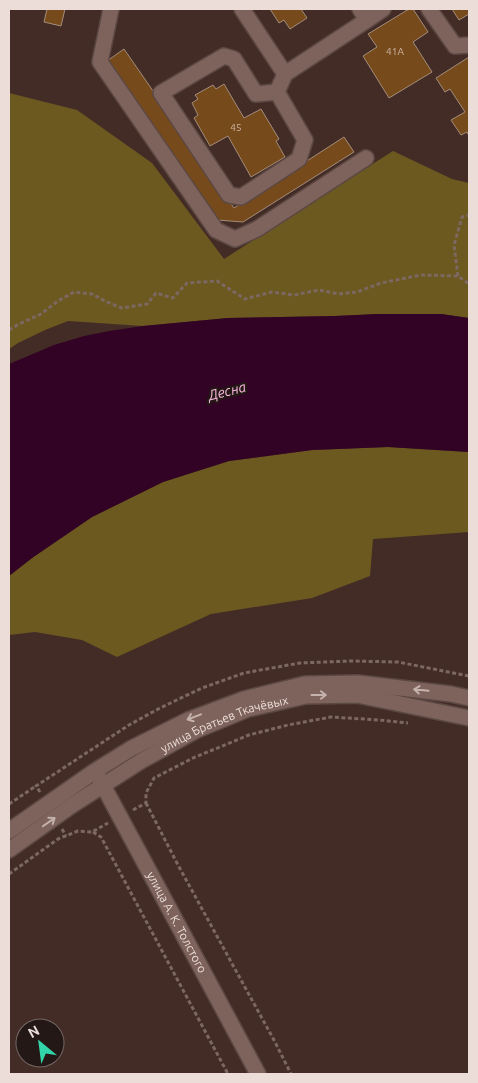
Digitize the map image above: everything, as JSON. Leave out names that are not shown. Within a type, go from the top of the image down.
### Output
[{"type":"street","points":[[111,9],[100,62],[216,230],[235,239],[257,229],[366,158]]},
{"type":"street","points":[[242,9],[285,74]]},
{"type":"street","points":[[277,92],[285,74],[363,14],[383,9]]},
{"type":"street","points":[[429,9],[455,46],[469,45]]},
{"type":"street","points":[[224,56],[234,59],[256,94],[277,92],[305,140],[299,159],[240,197],[229,195],[161,93],[224,56]]},
{"type":"street","name":"улица Братьев Ткачёвых","points":[[9,850],[99,778],[132,748],[188,720],[244,699],[305,684],[358,683],[451,694],[469,698]]},
{"type":"street","name":"улица Братьев Ткачёвых","points":[[9,830],[99,778],[141,761],[197,730],[248,709],[306,696],[357,695],[469,718]]},
{"type":"street","name":"улица А. К. Толстого","points":[[99,778],[258,1074]]},
{"type":"path","points":[[458,276],[454,245],[462,217],[469,214]]},
{"type":"path","points":[[9,330],[41,314],[74,292],[92,294],[122,308],[147,304],[156,294],[173,298],[187,283],[217,281],[245,299],[272,292],[294,295],[319,290],[339,294],[357,292],[381,283],[421,274],[458,276],[469,284]]},
{"type":"path","points":[[291,1074],[146,803],[146,793],[154,778],[193,758],[249,735],[331,717],[413,724]]},
{"type":"path","points":[[9,804],[36,786]]},
{"type":"path","points":[[92,832],[146,803]]},
{"type":"path","points":[[9,874],[58,840],[78,831],[92,832],[101,837],[228,1074]]},
{"type":"shaded area","points":[[9,93],[77,110],[152,163],[224,259],[393,151],[452,179],[469,183],[469,318],[441,314],[378,314],[228,318],[143,326],[68,321],[45,330],[9,349]]},
{"type":"shaded area","points":[[388,447],[469,452],[469,532],[373,539],[370,576],[312,598],[211,614],[117,657],[82,640],[35,632],[9,635],[9,576],[92,517],[163,482],[229,461],[312,450]]},
{"type":"water","name":"Десна","points":[[441,314],[469,318],[469,452],[388,447],[312,450],[229,461],[163,482],[92,517],[9,576],[9,364],[54,345],[84,336],[143,326],[228,318]]},
{"type":"building","points":[[47,9],[65,9],[61,26],[44,22]]},
{"type":"building","points":[[270,9],[301,9],[307,18],[290,29],[284,20],[279,23]]},
{"type":"building","points":[[409,9],[413,9],[428,32],[413,42],[432,72],[389,98],[363,56],[377,47],[368,34]]},
{"type":"building","points":[[452,9],[469,9],[469,14],[459,20]]},
{"type":"building","points":[[124,49],[234,208],[344,137],[354,152],[243,222],[217,220],[107,61]]},
{"type":"building","points":[[469,57],[469,136],[467,132],[461,135],[451,120],[465,112],[450,89],[445,92],[436,78]]},
{"type":"building","points":[[224,84],[244,118],[261,109],[279,139],[276,141],[285,157],[251,177],[228,136],[210,146],[194,118],[198,115],[192,103],[198,99],[195,95],[213,85],[216,89]]}]
